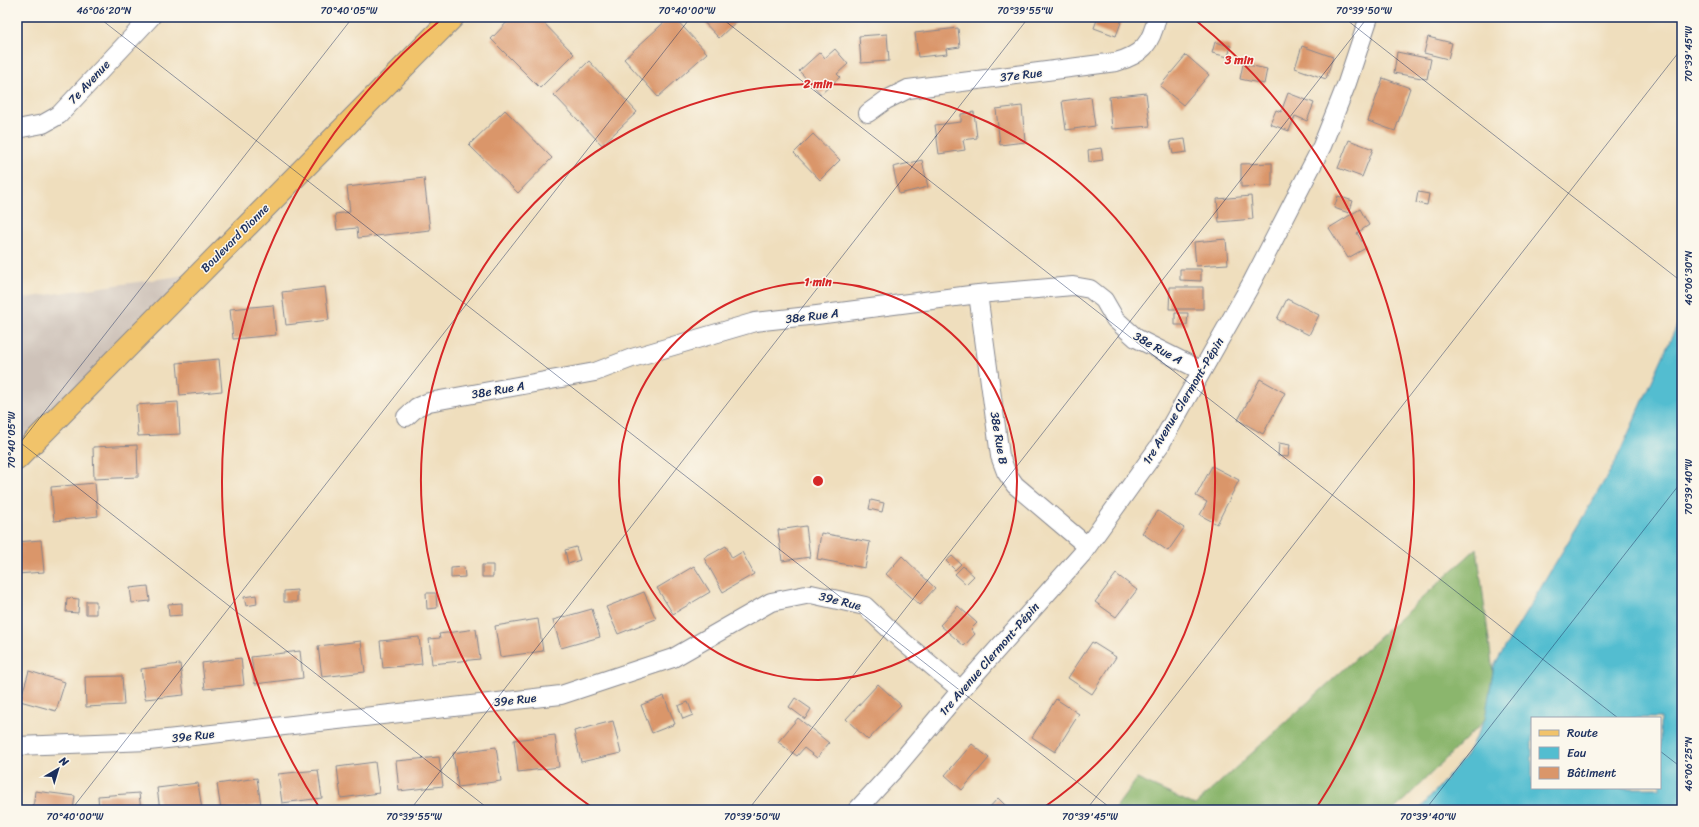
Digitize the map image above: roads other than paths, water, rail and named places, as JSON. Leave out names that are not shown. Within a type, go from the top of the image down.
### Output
[{"type":"main road","name":"Boulevard Dionne","points":[[17,459],[453,17]]},
{"type":"street","name":"7e Avenue","points":[[17,129],[43,124],[59,114],[151,17]]},
{"type":"street","name":"37e Rue","points":[[868,113],[886,100],[908,89],[1116,62],[1132,58],[1145,46],[1155,28],[1157,17]]},
{"type":"street","name":"1re Avenue Clermont-Pépin","points":[[857,810],[892,772],[961,690],[1087,546],[1160,445],[1250,286],[1322,146],[1370,17]]},
{"type":"street","name":"38e Rue A","points":[[406,417],[417,407],[429,402],[595,372],[632,358],[755,322],[817,316],[978,294],[1073,286],[1090,290],[1104,300],[1116,319],[1136,338],[1202,372]]},
{"type":"street","name":"38e Rue B","points":[[978,294],[1000,456],[1006,472],[1015,485],[1087,546]]},
{"type":"street","name":"39e Rue","points":[[17,746],[149,741],[561,695],[673,658],[771,602],[811,594],[865,606],[900,640],[961,690]]},
{"type":"water","points":[[1682,314],[1682,810],[1419,810],[1465,757],[1485,719],[1494,666],[1615,463]]}]
